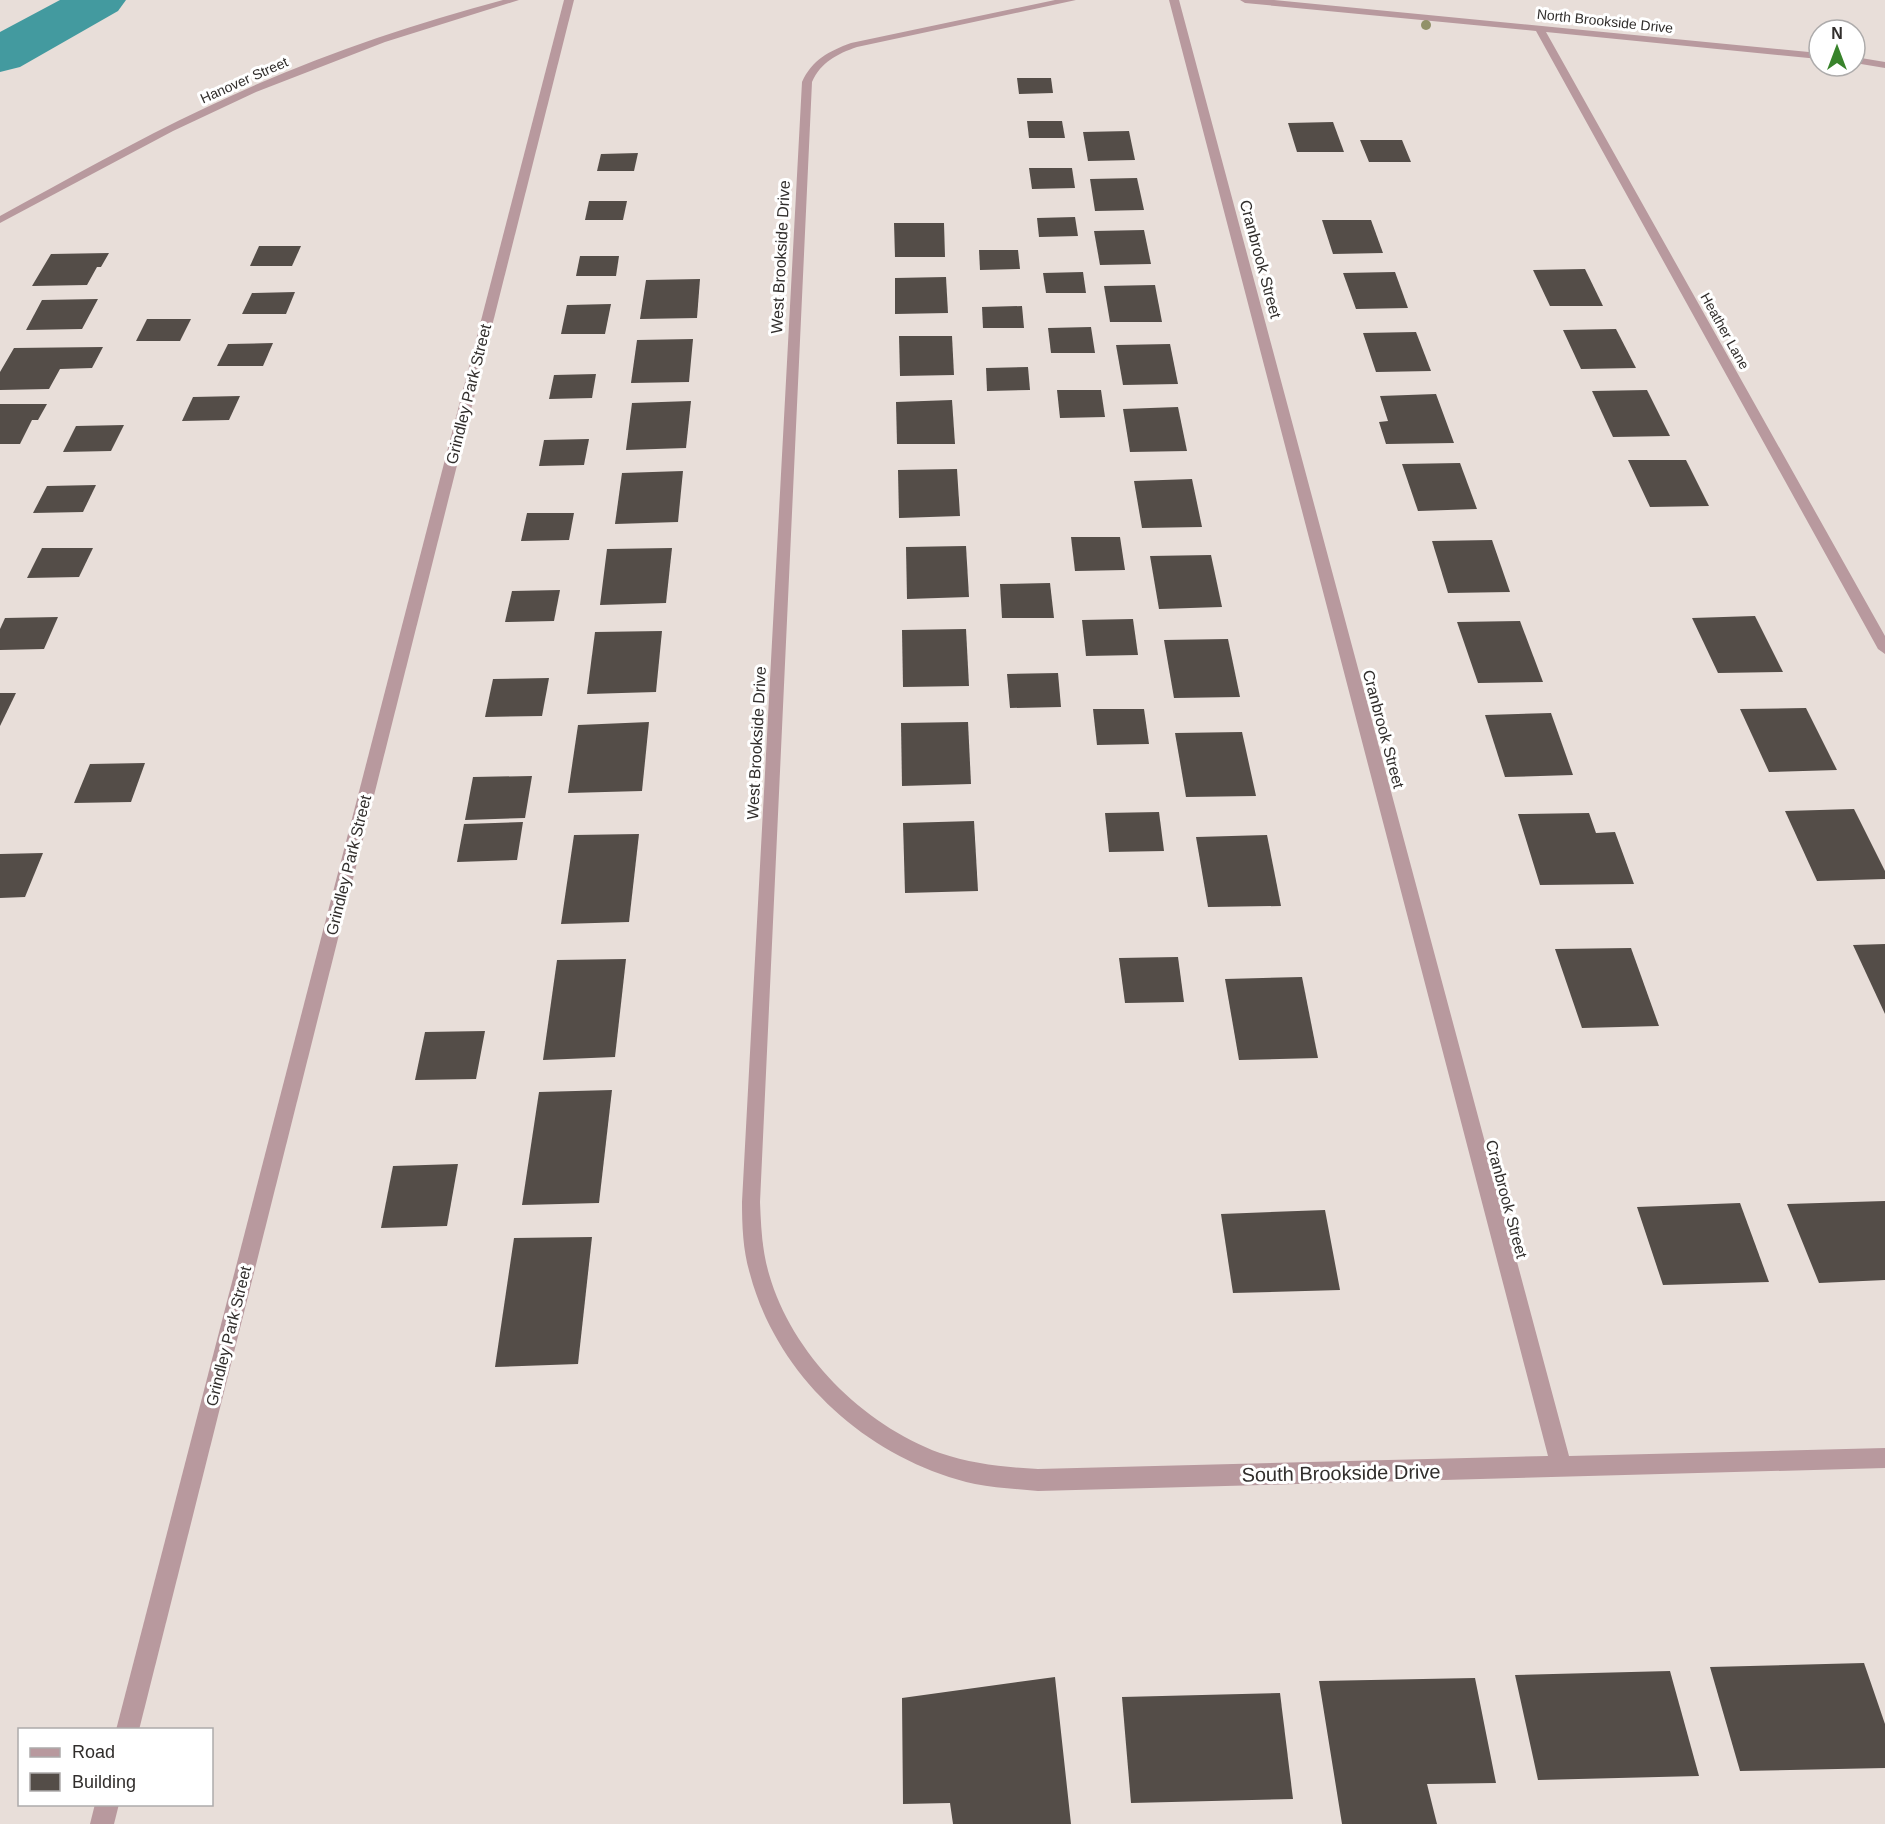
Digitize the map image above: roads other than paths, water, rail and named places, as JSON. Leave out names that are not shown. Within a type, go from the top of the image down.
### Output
[{"type":"street","name":"Hanover Street","points":[[0,220],[169,129],[278,80],[366,46],[514,0]]},
{"type":"street","name":"Grindley Park Street","points":[[128,1728],[569,0]]},
{"type":"street","name":"West Brookside Drive","points":[[824,1386],[799,1358],[777,1321],[762,1282],[753,1242],[751,1202],[807,82],[811,71],[818,63],[854,45],[1003,12],[1071,0]]},
{"type":"street","name":"Cranbrook Street","points":[[1174,0],[1561,1466]]},
{"type":"street","name":"North Brookside Drive","points":[[1245,0],[1807,55]]},
{"type":"street","name":"Heather Lane","points":[[1539,28],[1885,649]]},
{"type":"street","points":[[1867,62],[1885,65]]},
{"type":"street","name":"South Brookside Drive","points":[[824,1386],[850,1413],[887,1438],[930,1460],[975,1473],[1017,1478],[1074,1479],[1885,1458]]},
{"type":"street","points":[[102,1824],[106,1806]]},
{"type":"waterway","points":[[0,55],[99,0]]}]
